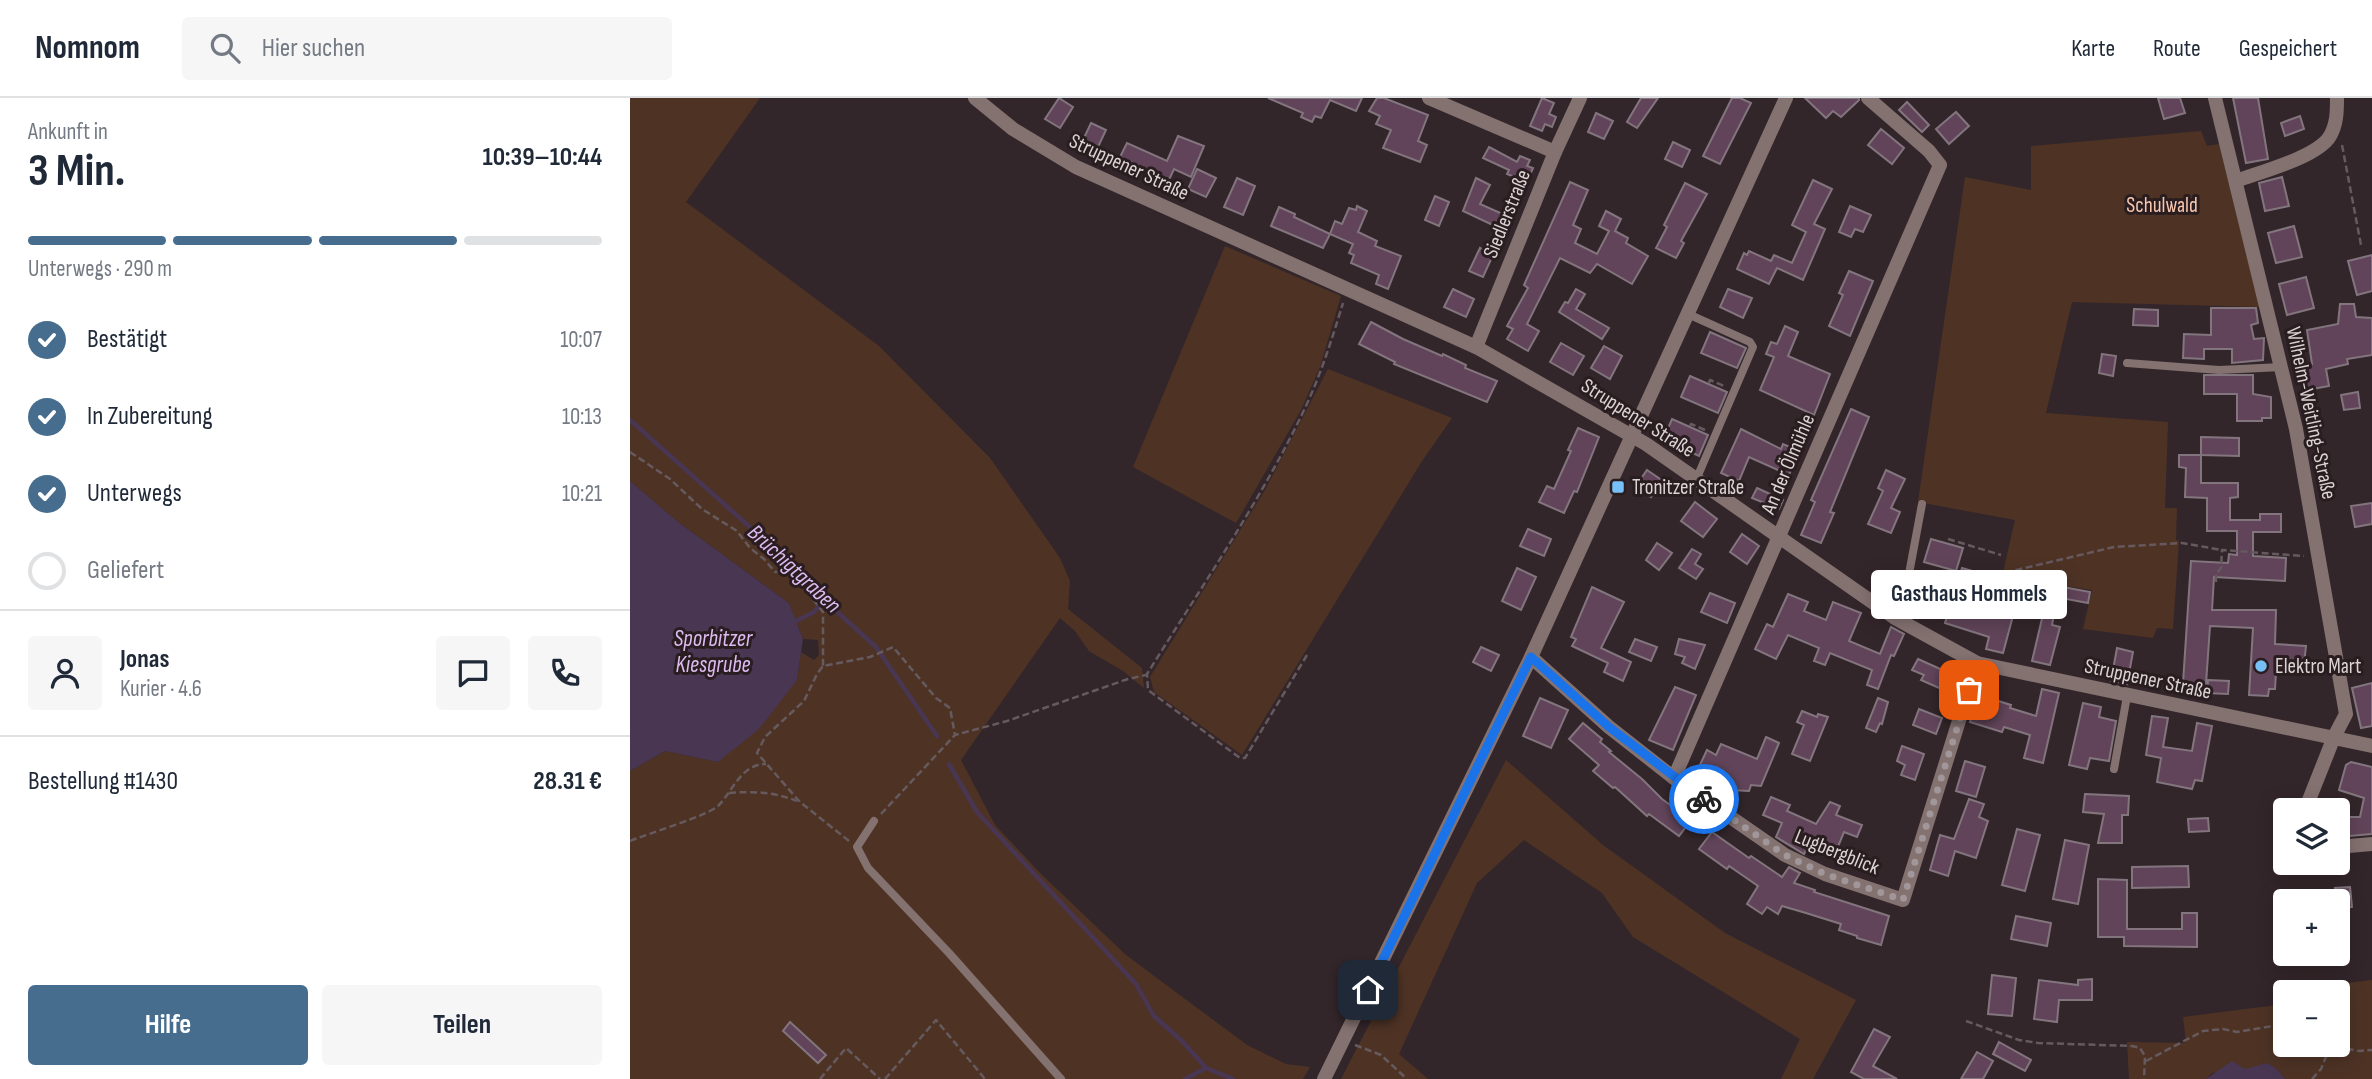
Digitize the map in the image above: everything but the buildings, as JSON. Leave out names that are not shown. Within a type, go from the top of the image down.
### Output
[{"type":"street","name":"Struppener Straße","points":[[975,98],[1013,129],[1076,167],[1476,347],[1632,436],[1895,618],[1978,663],[2372,746]]},
{"type":"street","points":[[1429,98],[1555,152]]},
{"type":"street","name":"Siedlerstraße","points":[[1476,347],[1555,152],[1580,98]]},
{"type":"street","points":[[1324,1079],[1531,657],[1786,98]]},
{"type":"street","name":"An der Ölmühle","points":[[1674,778],[1940,165],[1868,98]]},
{"type":"street","name":"Wilhelm-Weitling-Straße","points":[[2215,98],[2296,429],[2346,713],[2310,798]]},
{"type":"street","points":[[2236,181],[2317,150],[2330,137],[2337,119],[2337,98]]},
{"type":"street","name":"Lugbergblick","points":[[1531,657],[1609,727],[1674,778],[1785,855],[1825,874],[1903,900],[1978,663]]},
{"type":"street","points":[[2350,846],[2372,844]]},
{"type":"lane","points":[[1688,314],[1750,342],[1753,347],[1696,480]]},
{"type":"lane","points":[[2127,363],[2219,370],[2281,367]]},
{"type":"lane","points":[[1895,618],[1906,590],[1922,504]]},
{"type":"lane","points":[[2114,769],[2127,696]]},
{"type":"lane","points":[[874,821],[858,846],[868,868],[949,953],[1061,1079]]},
{"type":"path","points":[[2342,144],[2361,245]]},
{"type":"path","points":[[1307,655],[1245,758],[1240,758],[1148,690],[1147,674],[1261,488],[1304,410],[1323,368],[1347,290]]},
{"type":"path","points":[[1709,383],[1710,380],[1736,391]]},
{"type":"path","points":[[1690,426],[1691,424],[1716,435]]},
{"type":"path","points":[[630,452],[670,479],[702,509],[737,531],[775,572],[791,571],[824,612],[824,666]]},
{"type":"path","points":[[1948,539],[2001,555]]},
{"type":"path","points":[[1995,575],[2113,547],[2182,543],[2222,550],[2310,557]]},
{"type":"path","points":[[2216,582],[2216,574],[2221,569],[2222,550]]},
{"type":"path","points":[[858,846],[835,832],[800,802],[757,753],[765,737],[804,701],[817,674],[824,666],[870,657],[893,647],[936,698],[950,708],[955,735]]},
{"type":"path","points":[[874,821],[955,735],[1007,721],[1147,674]]},
{"type":"path","points":[[630,841],[708,813],[716,808],[746,770],[755,764],[766,764]]},
{"type":"path","points":[[729,793],[779,793],[800,802]]},
{"type":"path","points":[[885,1079],[936,1020],[985,1079]]},
{"type":"path","points":[[1966,1021],[2019,1040],[2038,1043],[2140,1048],[2145,1056],[2144,1079]]},
{"type":"path","points":[[2145,1062],[2203,1031],[2223,1029],[2237,1032],[2273,1027]]},
{"type":"path","points":[[1343,1040],[1381,1055],[1407,1079]]},
{"type":"path","points":[[820,1079],[846,1048],[880,1079]]},
{"type":"path","points":[[2350,1050],[2372,1050]]},
{"type":"path","points":[[2312,1079],[2321,1069],[2325,1057]]},
{"type":"green space","points":[[630,98],[760,98],[686,202],[879,346],[990,458],[1060,558],[1070,581],[1068,609],[1142,668],[1144,688],[1123,671],[1089,651],[1075,631],[1060,618],[961,760],[995,825],[1041,874],[1126,955],[1247,1045],[1286,1064],[1310,1067],[1303,1079],[630,1079],[630,771],[665,751],[718,762],[797,680],[801,652],[814,660],[819,655],[818,640],[803,639],[789,603],[678,522],[630,481]]},
{"type":"green space","name":"Schulwald","points":[[2201,131],[2207,146],[2219,144],[2260,307],[2072,302],[2046,413],[2168,422],[2165,508],[2177,508],[2176,540],[2179,541],[2173,629],[2157,628],[2153,638],[2083,629],[2092,590],[2002,577],[2015,520],[1918,502],[1965,177],[2031,190],[2031,146]]},
{"type":"green space","points":[[1225,246],[1341,296],[1320,367],[1301,410],[1236,523],[1133,467]]},
{"type":"green space","points":[[1328,369],[1452,418],[1422,461],[1242,755],[1154,692],[1150,677],[1265,490]]},
{"type":"green space","points":[[1506,760],[1603,845],[1725,933],[1856,1000],[1813,1079],[1781,1079],[1800,1039],[1633,937],[1602,893],[1524,840],[1477,883],[1399,1054],[1428,1079],[1341,1079]]},
{"type":"green space","points":[[2372,980],[2372,1079],[2285,1079],[2277,1069],[2212,1073],[2206,1079],[2129,1079],[2127,1042],[2186,1043],[2183,1017],[2273,1006],[2273,1057],[2350,1057],[2350,983]]},
{"type":"water","name":"Sporbitzer Kiesgrube","points":[[630,481],[678,522],[789,603],[803,639],[797,680],[759,729],[718,762],[665,751],[630,771]]},
{"type":"water","points":[[2232,1061],[2245,1069],[2267,1063],[2277,1069],[2285,1079],[2206,1079]]},
{"type":"waterway","name":"Brüchigtgraben","points":[[630,420],[798,570],[824,600],[876,647],[937,736]]},
{"type":"waterway","points":[[796,621],[814,612],[824,600]]},
{"type":"waterway","name":"Brüchigtgraben","points":[[949,764],[977,812],[1136,984],[1154,1016],[1182,1041],[1206,1068],[1233,1079]]},
{"type":"waterway","points":[[1185,1079],[1206,1068]]},
{"type":"way so far","points":[[1704,799],[1785,855],[1825,874],[1903,900],[1969,690]]},
{"type":"place","name":"Tronitzer Straße","points":[[1618,487]]},
{"type":"place","name":"Elektro Mart","points":[[2261,666]]},
{"type":"place","name":"Gasthaus Hommels","points":[[1969,690]]},
{"type":"route","points":[[1368,990],[1531,657],[1609,727],[1704,799]]}]
